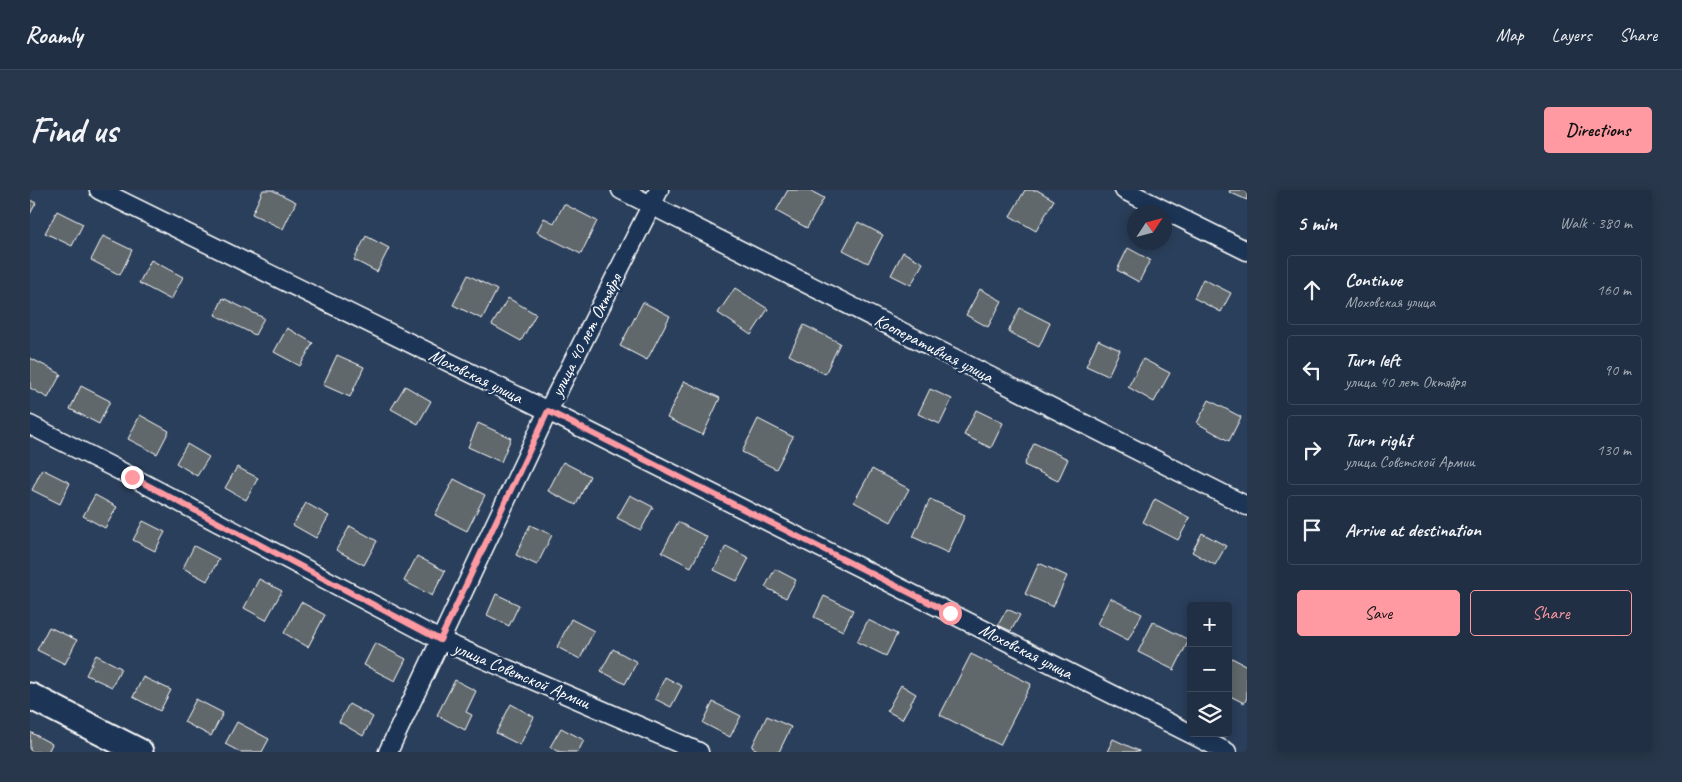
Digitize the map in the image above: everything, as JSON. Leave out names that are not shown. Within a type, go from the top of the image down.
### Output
[{"type":"street","name":"Моховская улица","points":[[99,190],[548,411],[1227,752]]},
{"type":"street","name":"Кооперативная улица","points":[[622,190],[655,198],[1247,506]]},
{"type":"street","points":[[1124,190],[1247,251]]},
{"type":"street","name":"улица 40 лет Октября","points":[[388,752],[548,411],[655,198]]},
{"type":"street","name":"улица Советской Армии","points":[[30,425],[440,640],[699,752]]},
{"type":"street","points":[[30,696],[140,752]]},
{"type":"building","points":[[263,190],[272,190],[296,202],[283,229],[252,214]]},
{"type":"building","points":[[788,190],[809,190],[824,198],[807,228],[776,211]]},
{"type":"building","points":[[1025,190],[1037,190],[1054,200],[1036,231],[1010,216]]},
{"type":"building","points":[[1230,190],[1247,190],[1247,200],[1229,192]]},
{"type":"building","points":[[30,200],[36,203],[30,214]]},
{"type":"building","points":[[564,204],[597,221],[581,254],[537,232],[544,218],[554,223]]},
{"type":"building","points":[[57,211],[83,224],[72,246],[45,233]]},
{"type":"building","points":[[858,222],[883,235],[868,263],[843,250]]},
{"type":"building","points":[[103,236],[132,250],[120,275],[91,260]]},
{"type":"building","points":[[366,236],[389,248],[377,272],[354,260]]},
{"type":"building","points":[[1127,250],[1132,250],[1150,260],[1139,282],[1117,270]]},
{"type":"building","points":[[903,252],[923,263],[911,285],[891,275]]},
{"type":"building","points":[[151,260],[183,277],[171,300],[139,283]]},
{"type":"building","points":[[468,275],[497,290],[482,319],[453,305]]},
{"type":"building","points":[[1203,279],[1231,293],[1221,312],[1194,298]]},
{"type":"building","points":[[735,288],[768,309],[751,335],[718,313]]},
{"type":"building","points":[[980,289],[1002,301],[988,327],[966,315]]},
{"type":"building","points":[[223,298],[264,318],[255,335],[215,315]]},
{"type":"building","points":[[508,298],[536,314],[521,341],[492,325]]},
{"type":"building","points":[[643,302],[670,316],[647,360],[620,346]]},
{"type":"building","points":[[1020,308],[1050,323],[1039,347],[1008,332]]},
{"type":"building","points":[[804,325],[840,343],[825,374],[789,355]]},
{"type":"building","points":[[287,328],[313,343],[300,366],[274,352]]},
{"type":"building","points":[[1098,340],[1120,350],[1108,376],[1086,366]]},
{"type":"building","points":[[337,355],[364,367],[350,397],[323,385]]},
{"type":"building","points":[[30,358],[61,374],[48,398],[30,388]]},
{"type":"building","points":[[1143,359],[1170,373],[1154,402],[1128,387]]},
{"type":"building","points":[[684,381],[720,398],[703,435],[667,418]]},
{"type":"building","points":[[81,386],[110,401],[99,424],[70,409]]},
{"type":"building","points":[[405,386],[431,401],[418,424],[391,409]]},
{"type":"building","points":[[930,389],[952,399],[940,424],[918,414]]},
{"type":"building","points":[[1209,400],[1241,417],[1229,441],[1197,423]]},
{"type":"building","points":[[976,410],[1003,423],[991,448],[964,435]]},
{"type":"building","points":[[140,415],[169,431],[157,454],[128,439]]},
{"type":"building","points":[[758,419],[793,437],[776,469],[742,452]]},
{"type":"building","points":[[478,423],[511,438],[501,462],[468,447]]},
{"type":"building","points":[[1034,443],[1068,459],[1058,481],[1024,465]]},
{"type":"building","points":[[187,444],[209,457],[197,476],[176,463]]},
{"type":"building","points":[[563,462],[590,476],[576,505],[548,491]]},
{"type":"building","points":[[237,467],[258,478],[246,500],[225,488]]},
{"type":"building","points":[[42,469],[70,483],[60,504],[32,490]]},
{"type":"building","points":[[872,469],[909,489],[891,522],[854,502]]},
{"type":"building","points":[[454,479],[485,495],[467,531],[435,515]]},
{"type":"building","points":[[95,495],[117,507],[105,528],[83,516]]},
{"type":"building","points":[[630,495],[653,507],[641,530],[617,518]]},
{"type":"building","points":[[930,499],[965,515],[948,553],[913,537]]},
{"type":"building","points":[[1155,499],[1190,518],[1178,540],[1143,522]]},
{"type":"building","points":[[306,503],[329,516],[316,538],[293,525]]},
{"type":"building","points":[[143,521],[165,532],[155,551],[133,540]]},
{"type":"building","points":[[678,522],[707,537],[691,567],[662,552]]},
{"type":"building","points":[[530,525],[552,535],[537,565],[516,555]]},
{"type":"building","points":[[350,526],[377,541],[364,565],[336,550]]},
{"type":"building","points":[[1202,533],[1226,546],[1215,565],[1192,552]]},
{"type":"building","points":[[194,546],[219,559],[207,581],[183,568]]},
{"type":"building","points":[[726,546],[749,558],[737,581],[714,570]]},
{"type":"building","points":[[417,556],[445,571],[432,596],[404,581]]},
{"type":"building","points":[[1039,563],[1067,576],[1053,607],[1025,594]]},
{"type":"building","points":[[775,569],[796,580],[786,598],[765,587]]},
{"type":"building","points":[[259,579],[282,591],[266,620],[244,608]]},
{"type":"building","points":[[496,594],[519,605],[509,626],[487,615]]},
{"type":"building","points":[[824,596],[853,610],[843,631],[814,617]]},
{"type":"building","points":[[1110,598],[1142,614],[1128,640],[1097,624]]},
{"type":"building","points":[[301,602],[325,615],[308,647],[284,633]]},
{"type":"building","points":[[1007,609],[1020,615],[1011,631],[998,625]]},
{"type":"building","points":[[571,619],[594,631],[580,659],[557,647]]},
{"type":"building","points":[[868,620],[897,634],[886,656],[857,642]]},
{"type":"building","points":[[1153,622],[1187,639],[1187,644],[1174,670],[1138,652]]},
{"type":"building","points":[[49,627],[77,640],[65,664],[37,650]]},
{"type":"building","points":[[375,643],[406,659],[395,681],[364,665]]},
{"type":"building","points":[[613,649],[637,662],[625,684],[601,671]]},
{"type":"building","points":[[971,654],[1031,684],[1000,745],[940,715]]},
{"type":"building","points":[[96,655],[121,668],[112,687],[86,675]]},
{"type":"building","points":[[1232,658],[1247,666],[1247,698],[1244,703],[1232,697]]},
{"type":"building","points":[[143,677],[171,690],[160,711],[133,697]]},
{"type":"building","points":[[665,677],[682,686],[671,707],[655,699]]},
{"type":"building","points":[[455,680],[476,691],[466,712],[472,715],[465,730],[437,715]]},
{"type":"building","points":[[901,685],[916,694],[902,719],[887,711]]},
{"type":"building","points":[[196,699],[223,713],[211,736],[184,722]]},
{"type":"building","points":[[713,702],[741,716],[730,737],[703,723]]},
{"type":"building","points":[[349,704],[373,717],[363,736],[339,722]]},
{"type":"building","points":[[511,704],[534,717],[520,745],[496,733]]},
{"type":"building","points":[[767,716],[791,727],[779,752],[761,752],[752,747]]},
{"type":"building","points":[[237,722],[269,739],[262,752],[240,752],[225,744]]},
{"type":"building","points":[[561,728],[584,740],[578,752],[560,752],[550,747]]},
{"type":"building","points":[[30,732],[52,744],[48,752],[30,752]]},
{"type":"building","points":[[1113,739],[1139,751],[1139,752],[1107,752]]},
{"type":"route","points":[[132,477],[440,640],[548,411],[950,613]]}]
